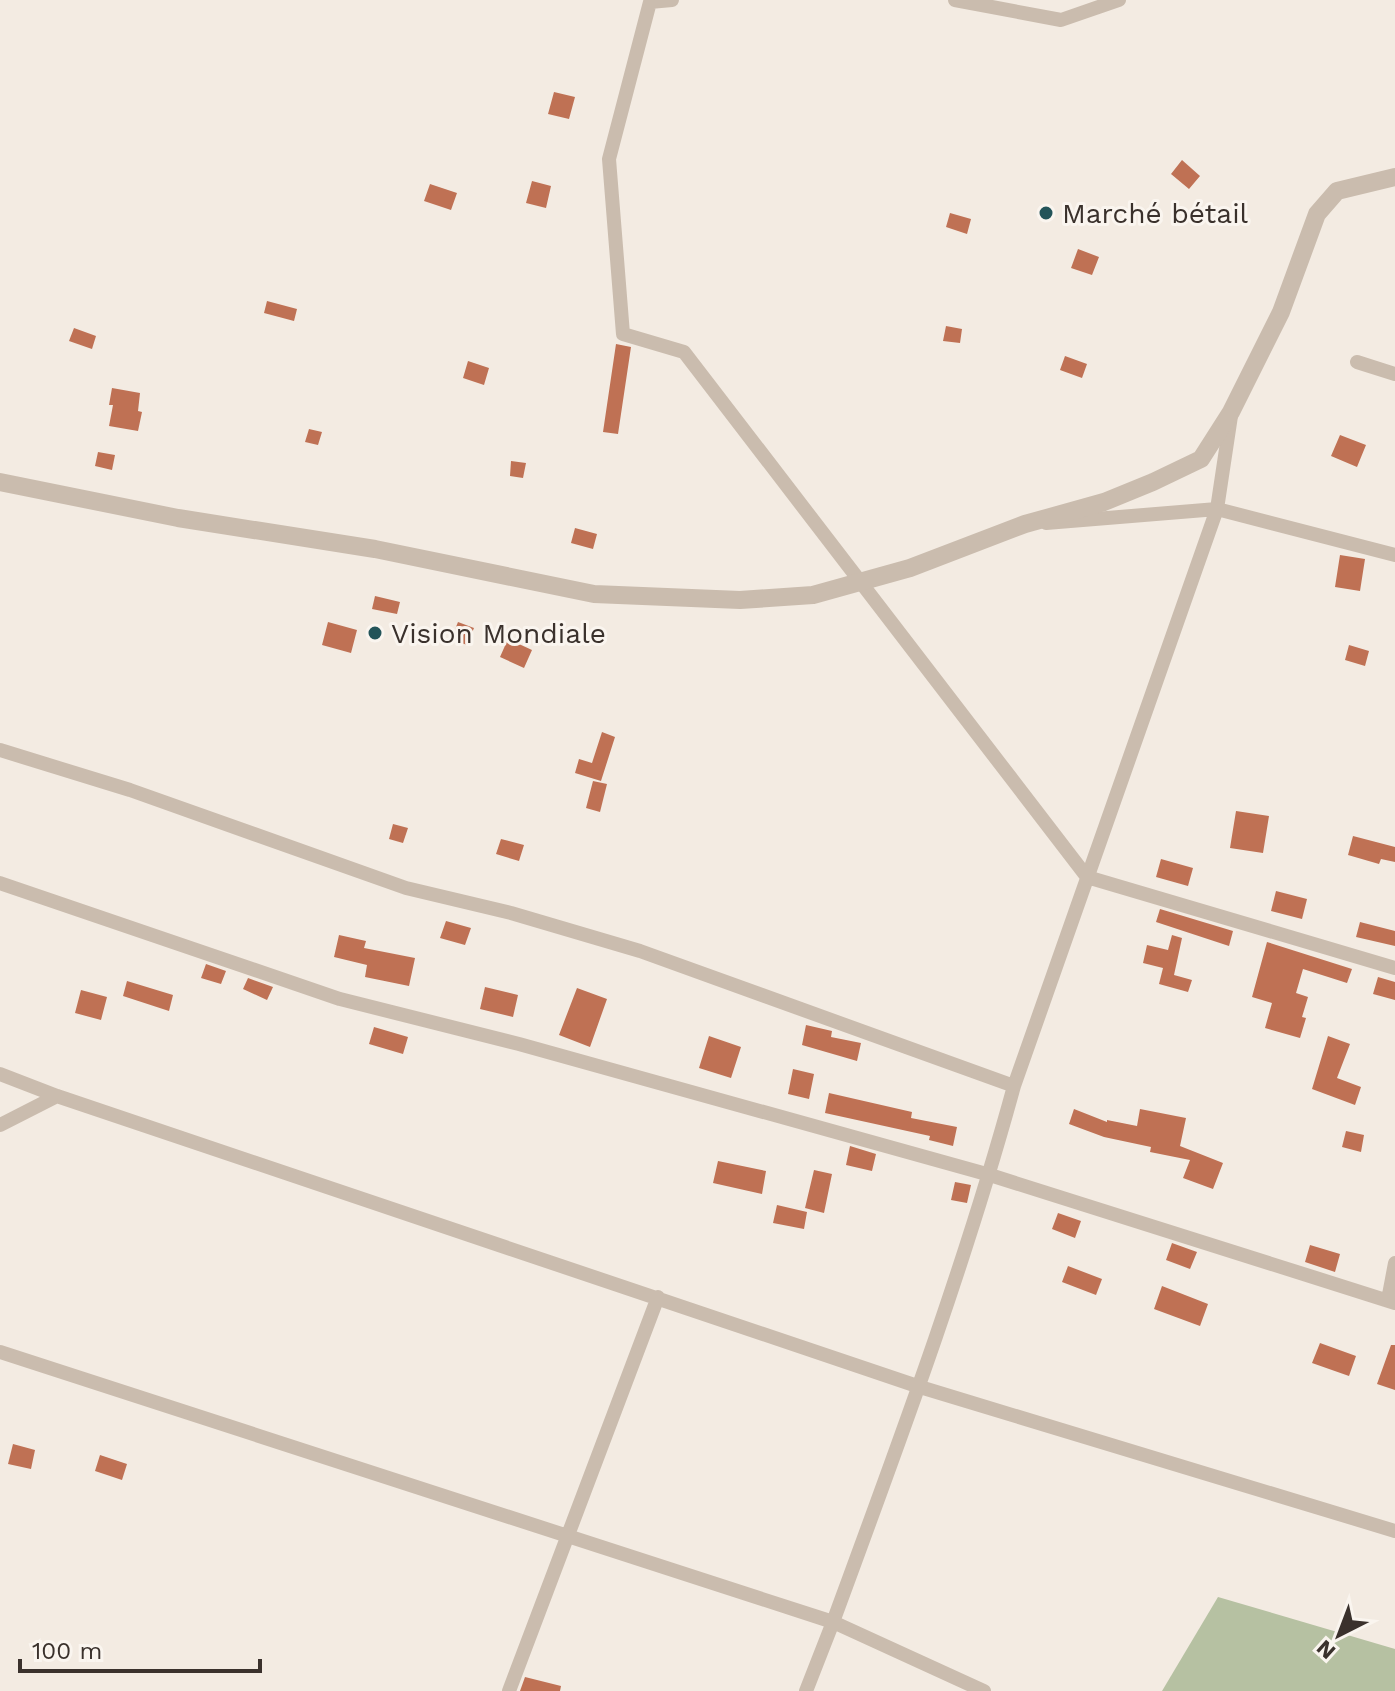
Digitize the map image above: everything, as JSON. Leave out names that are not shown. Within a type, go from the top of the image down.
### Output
[{"type":"street","points":[[672,0],[650,2],[609,159],[623,334],[684,352],[1087,877],[1395,968]]},
{"type":"street","points":[[955,0],[1061,20],[1119,0]]},
{"type":"street","points":[[0,482],[178,518],[406,555],[594,594],[740,600],[813,595],[910,568],[1025,524],[1104,502],[1201,459],[1231,412],[1281,312],[1317,214],[1337,191],[1395,177]]},
{"type":"street","points":[[1357,362],[1395,374]]},
{"type":"street","points":[[806,1691],[920,1387],[990,1175],[1014,1086],[1217,509],[1231,412]]},
{"type":"street","points":[[1025,524],[1113,520],[1217,509],[1395,555]]},
{"type":"street","points":[[0,750],[130,790],[406,888],[511,913],[640,951],[1014,1086]]},
{"type":"street","points":[[0,883],[340,999],[519,1044],[990,1175],[1392,1301],[1395,1263]]},
{"type":"street","points":[[0,1074],[57,1096],[920,1387],[1395,1531]]},
{"type":"street","points":[[0,1125],[57,1096]]},
{"type":"street","points":[[509,1691],[658,1297]]},
{"type":"street","points":[[0,1352],[833,1622],[984,1691]]},
{"type":"green space","points":[[1218,1597],[1395,1649],[1395,1691],[1162,1691]]},
{"type":"building","points":[[554,92],[575,97],[569,119],[548,114]]},
{"type":"building","points":[[1182,160],[1200,176],[1189,189],[1171,174]]},
{"type":"building","points":[[532,181],[551,186],[546,208],[526,203]]},
{"type":"building","points":[[430,184],[457,193],[451,210],[424,201]]},
{"type":"building","points":[[950,213],[971,219],[967,234],[946,227]]},
{"type":"building","points":[[1078,249],[1099,257],[1092,275],[1071,268]]},
{"type":"building","points":[[267,301],[297,309],[294,321],[264,313]]},
{"type":"building","points":[[946,326],[962,329],[960,343],[943,341]]},
{"type":"building","points":[[74,328],[96,336],[92,349],[69,341]]},
{"type":"building","points":[[616,344],[631,347],[618,434],[603,432]]},
{"type":"building","points":[[1065,356],[1087,364],[1082,378],[1060,370]]},
{"type":"building","points":[[468,361],[489,368],[484,385],[463,378]]},
{"type":"building","points":[[112,388],[140,393],[138,411],[142,412],[138,431],[109,426]]},
{"type":"building","points":[[309,429],[322,432],[318,445],[305,442]]},
{"type":"building","points":[[1340,435],[1366,445],[1357,467],[1331,456]]},
{"type":"building","points":[[98,452],[115,455],[112,470],[95,466]]},
{"type":"building","points":[[511,461],[526,463],[523,478],[510,476]]},
{"type":"building","points":[[575,528],[597,534],[593,549],[571,543]]},
{"type":"building","points":[[1340,555],[1365,559],[1360,591],[1335,587]]},
{"type":"building","points":[[375,596],[400,602],[397,614],[372,609]]},
{"type":"building","points":[[328,622],[357,630],[351,653],[322,645]]},
{"type":"building","points":[[458,622],[474,628],[467,645],[451,639]]},
{"type":"building","points":[[508,639],[532,650],[524,668],[500,657]]},
{"type":"building","points":[[1349,645],[1369,651],[1365,666],[1345,660]]},
{"type":"building","points":[[602,732],[615,737],[601,781],[575,773],[579,759],[592,763]]},
{"type":"building","points":[[593,781],[607,784],[600,812],[586,808]]},
{"type":"building","points":[[1236,811],[1269,816],[1263,853],[1230,848]]},
{"type":"building","points":[[393,824],[408,828],[403,843],[389,839]]},
{"type":"building","points":[[1353,836],[1395,847],[1395,862],[1381,859],[1379,864],[1348,855]]},
{"type":"building","points":[[501,839],[524,845],[519,861],[496,854]]},
{"type":"building","points":[[1161,859],[1193,868],[1188,886],[1156,877]]},
{"type":"building","points":[[1276,891],[1307,899],[1302,919],[1271,911]]},
{"type":"building","points":[[1160,909],[1233,931],[1229,946],[1156,922]]},
{"type":"building","points":[[446,921],[471,928],[465,945],[440,938]]},
{"type":"building","points":[[1360,922],[1395,931],[1395,946],[1356,937]]},
{"type":"building","points":[[339,935],[366,941],[364,948],[415,958],[409,986],[365,977],[367,965],[334,957]]},
{"type":"building","points":[[1172,935],[1182,938],[1174,975],[1192,980],[1188,992],[1159,984],[1163,968],[1143,963],[1147,945],[1168,950]]},
{"type":"building","points":[[1267,942],[1352,969],[1347,983],[1303,969],[1296,993],[1308,997],[1300,1038],[1265,1028],[1272,1003],[1252,997]]},
{"type":"building","points":[[206,964],[226,971],[221,984],[201,978]]},
{"type":"building","points":[[1378,977],[1395,982],[1395,1000],[1373,994]]},
{"type":"building","points":[[248,978],[273,987],[267,1000],[243,989]]},
{"type":"building","points":[[127,981],[173,995],[169,1011],[123,996]]},
{"type":"building","points":[[485,987],[518,995],[513,1017],[480,1009]]},
{"type":"building","points":[[577,988],[607,999],[590,1047],[559,1035]]},
{"type":"building","points":[[81,990],[107,997],[101,1020],[75,1013]]},
{"type":"building","points":[[806,1025],[832,1031],[831,1037],[861,1043],[857,1061],[802,1045]]},
{"type":"building","points":[[374,1027],[408,1037],[403,1054],[369,1044]]},
{"type":"building","points":[[709,1036],[741,1047],[731,1078],[699,1068]]},
{"type":"building","points":[[1328,1036],[1350,1044],[1337,1078],[1361,1087],[1355,1105],[1312,1089]]},
{"type":"building","points":[[793,1069],[814,1074],[809,1099],[788,1094]]},
{"type":"building","points":[[829,1093],[912,1112],[911,1118],[957,1127],[953,1146],[929,1140],[930,1136],[825,1113]]},
{"type":"building","points":[[1074,1109],[1107,1122],[1137,1126],[1140,1109],[1186,1118],[1180,1146],[1223,1163],[1213,1189],[1183,1178],[1190,1160],[1150,1152],[1151,1147],[1104,1137],[1069,1124]]},
{"type":"building","points":[[1346,1131],[1364,1135],[1361,1152],[1342,1147]]},
{"type":"building","points":[[850,1146],[876,1154],[872,1171],[846,1165]]},
{"type":"building","points":[[718,1161],[766,1171],[762,1194],[713,1183]]},
{"type":"building","points":[[814,1170],[832,1174],[824,1213],[805,1208]]},
{"type":"building","points":[[955,1182],[971,1185],[967,1203],[951,1200]]},
{"type":"building","points":[[777,1205],[807,1212],[804,1229],[773,1223]]},
{"type":"building","points":[[1058,1213],[1081,1221],[1075,1238],[1052,1229]]},
{"type":"building","points":[[1172,1243],[1197,1252],[1190,1269],[1166,1260]]},
{"type":"building","points":[[1310,1245],[1340,1254],[1335,1272],[1305,1262]]},
{"type":"building","points":[[1068,1266],[1102,1279],[1096,1295],[1062,1282]]},
{"type":"building","points":[[1162,1286],[1208,1304],[1200,1326],[1154,1309]]},
{"type":"building","points":[[1320,1343],[1356,1356],[1349,1376],[1312,1363]]},
{"type":"building","points":[[1391,1345],[1395,1345],[1395,1390],[1377,1384]]},
{"type":"building","points":[[13,1444],[35,1450],[31,1469],[8,1464]]},
{"type":"building","points":[[100,1455],[127,1464],[122,1480],[95,1471]]},
{"type":"building","points":[[525,1677],[561,1686],[560,1691],[520,1691]]},
{"type":"place","name":"Marché bétail","points":[[1046,213]]},
{"type":"place","name":"Vision Mondiale","points":[[375,633]]}]
